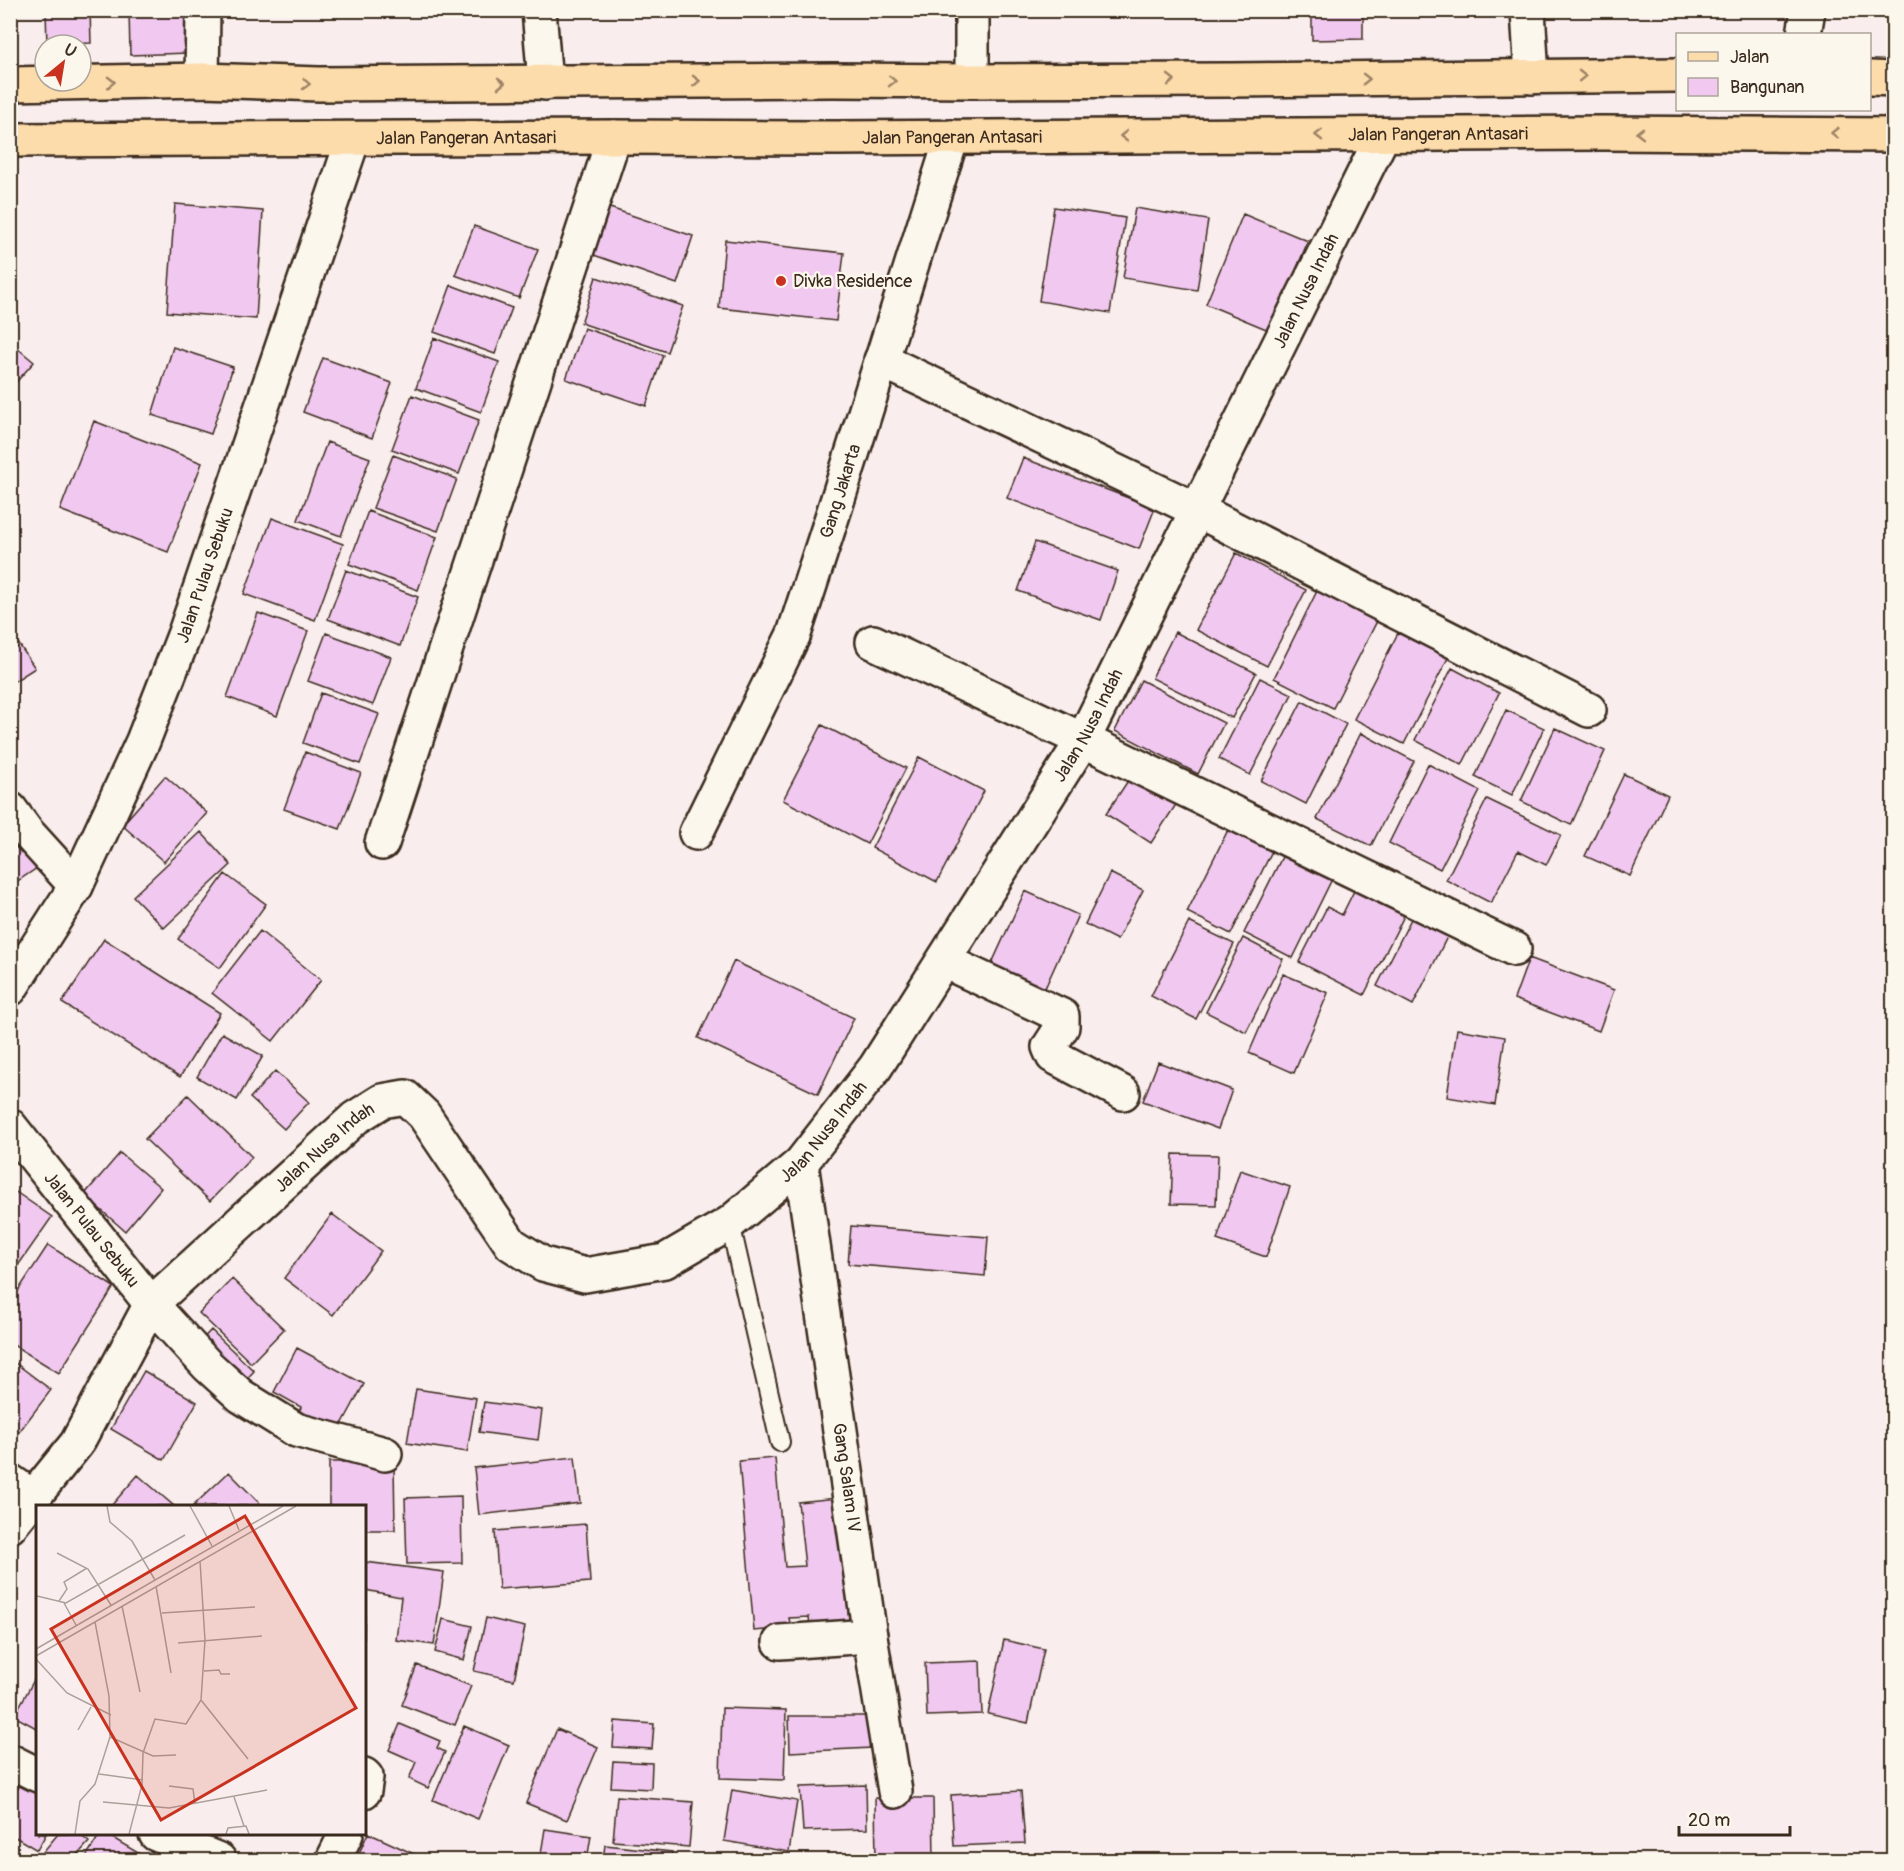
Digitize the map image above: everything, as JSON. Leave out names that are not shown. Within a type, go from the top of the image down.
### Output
[{"type":"main road","points":[[10,84],[202,80],[319,84],[1676,75]]},
{"type":"main road","points":[[1871,78],[1893,79]]},
{"type":"main road","name":"Jalan Pangeran Antasari","points":[[10,140],[1603,133],[1893,135]]},
{"type":"street","points":[[202,80],[203,10]]},
{"type":"street","points":[[539,10],[545,82]]},
{"type":"street","points":[[972,10],[972,81]]},
{"type":"street","points":[[1527,10],[1532,77]]},
{"type":"street","points":[[1804,33],[1808,10]]},
{"type":"street","name":"Jalan Nusa Indah","points":[[10,1526],[22,1489],[77,1443],[151,1304],[355,1118],[382,1101],[405,1097],[424,1115],[511,1244],[543,1264],[585,1275],[665,1261],[730,1223],[801,1163],[875,1068],[1083,740],[1383,135]]},
{"type":"street","points":[[382,843],[614,137]]},
{"type":"street","name":"Gang Jakarta","points":[[696,833],[794,634],[952,137]]},
{"type":"street","name":"Jalan Pulau Sebuku","points":[[10,989],[76,886],[142,741],[185,633],[353,139]]},
{"type":"street","points":[[881,360],[1197,510],[1589,710]]},
{"type":"street","points":[[873,642],[1083,740],[1514,949]]},
{"type":"street","points":[[10,809],[26,831],[76,886]]},
{"type":"street","points":[[944,961],[1062,1016],[1062,1027],[1050,1047],[1053,1056],[1123,1093]]},
{"type":"street","name":"Jalan Pulau Sebuku","points":[[10,1126],[151,1304],[208,1366],[241,1396],[296,1430],[385,1454]]},
{"type":"street","name":"Gang Salam IV","points":[[801,1163],[895,1791]]},
{"type":"street","points":[[780,1642],[870,1636]]},
{"type":"street","points":[[10,1761],[36,1775]]},
{"type":"street","points":[[161,1835],[219,1860]]},
{"type":"street","points":[[333,1860],[345,1835]]},
{"type":"lane","points":[[730,1223],[780,1442]]},
{"type":"building","points":[[46,10],[90,10],[91,33],[47,33]]},
{"type":"building","points":[[129,10],[187,10],[189,53],[130,55]]},
{"type":"building","points":[[1312,10],[1363,10],[1363,39],[1312,40]]},
{"type":"building","points":[[175,204],[263,211],[256,319],[167,312]]},
{"type":"building","points":[[607,207],[693,236],[677,284],[591,254]]},
{"type":"building","points":[[1054,207],[1125,218],[1110,313],[1039,301]]},
{"type":"building","points":[[1135,208],[1208,220],[1197,290],[1123,278]]},
{"type":"building","points":[[1243,214],[1308,241],[1271,331],[1206,304]]},
{"type":"building","points":[[474,226],[538,249],[519,298],[455,275]]},
{"type":"building","name":"Divka Residence","points":[[725,240],[844,253],[836,321],[719,308]]},
{"type":"building","points":[[596,277],[683,306],[667,352],[581,323]]},
{"type":"building","points":[[451,285],[512,308],[495,354],[434,332]]},
{"type":"building","points":[[584,328],[663,355],[646,406],[566,379]]},
{"type":"building","points":[[434,338],[499,362],[481,412],[416,388]]},
{"type":"building","points":[[10,342],[34,362],[10,389]]},
{"type":"building","points":[[173,347],[233,367],[211,434],[152,415]]},
{"type":"building","points":[[323,358],[392,383],[372,438],[303,412]]},
{"type":"building","points":[[412,395],[479,420],[459,474],[392,449]]},
{"type":"building","points":[[94,421],[202,463],[168,552],[60,510]]},
{"type":"building","points":[[327,442],[370,458],[341,536],[298,520]]},
{"type":"building","points":[[393,455],[457,479],[438,531],[373,508]]},
{"type":"building","points":[[1023,458],[1155,508],[1139,549],[1007,498]]},
{"type":"building","points":[[368,511],[437,537],[418,590],[349,564]]},
{"type":"building","points":[[272,518],[343,544],[315,620],[244,594]]},
{"type":"building","points":[[1035,542],[1118,571],[1101,620],[1018,591]]},
{"type":"building","points":[[1236,553],[1306,590],[1267,666],[1196,630]]},
{"type":"building","points":[[346,570],[418,597],[400,646],[328,619]]},
{"type":"building","points":[[1317,591],[1377,621],[1333,708],[1274,678]]},
{"type":"building","points":[[258,613],[308,631],[277,716],[227,697]]},
{"type":"building","points":[[10,631],[35,668],[10,684]]},
{"type":"building","points":[[1175,632],[1256,673],[1232,718],[1152,678]]},
{"type":"building","points":[[326,633],[391,657],[373,705],[308,681]]},
{"type":"building","points":[[1398,633],[1448,658],[1404,744],[1354,719]]},
{"type":"building","points":[[1452,668],[1499,693],[1462,765],[1415,740]]},
{"type":"building","points":[[1260,678],[1292,694],[1250,775],[1219,759]]},
{"type":"building","points":[[1141,680],[1224,723],[1198,774],[1115,731]]},
{"type":"building","points":[[321,693],[379,714],[360,764],[303,743]]},
{"type":"building","points":[[1302,701],[1346,724],[1306,804],[1261,781]]},
{"type":"building","points":[[1506,710],[1544,728],[1512,795],[1475,777]]},
{"type":"building","points":[[822,725],[906,768],[867,844],[783,800]]},
{"type":"building","points":[[1555,728],[1605,751],[1571,825],[1521,801]]},
{"type":"building","points":[[1361,733],[1414,761],[1371,846],[1317,819]]},
{"type":"building","points":[[305,752],[361,773],[340,829],[284,809]]},
{"type":"building","points":[[919,757],[984,791],[937,882],[872,848]]},
{"type":"building","points":[[1428,764],[1480,791],[1440,869],[1389,843]]},
{"type":"building","points":[[1135,770],[1179,800],[1151,843],[1106,814]]},
{"type":"building","points":[[1624,774],[1668,795],[1630,876],[1585,856]]},
{"type":"building","points":[[165,776],[207,813],[164,862],[122,825]]},
{"type":"building","points":[[1487,799],[1561,835],[1546,865],[1518,851],[1491,903],[1446,880]]},
{"type":"building","points":[[10,828],[37,868],[10,886]]},
{"type":"building","points":[[1228,830],[1272,851],[1231,934],[1187,912]]},
{"type":"building","points":[[201,832],[231,865],[164,928],[133,896]]},
{"type":"building","points":[[1286,849],[1335,873],[1293,958],[1244,933]]},
{"type":"building","points":[[1110,873],[1143,890],[1117,940],[1085,924]]},
{"type":"building","points":[[225,874],[266,904],[220,968],[178,939]]},
{"type":"building","points":[[1358,883],[1408,908],[1364,995],[1299,962],[1327,907],[1342,915]]},
{"type":"building","points":[[1025,891],[1078,915],[1041,997],[988,972]]},
{"type":"building","points":[[1414,913],[1450,931],[1413,1005],[1377,986]]},
{"type":"building","points":[[1189,922],[1234,944],[1196,1019],[1151,996]]},
{"type":"building","points":[[260,931],[321,980],[273,1041],[212,993]]},
{"type":"building","points":[[1243,938],[1283,959],[1246,1032],[1206,1012]]},
{"type":"building","points":[[104,939],[220,1013],[180,1077],[62,1003]]},
{"type":"building","points":[[1529,958],[1614,990],[1599,1031],[1514,999]]},
{"type":"building","points":[[734,961],[854,1018],[818,1094],[698,1038]]},
{"type":"building","points":[[1283,974],[1328,993],[1294,1073],[1249,1053]]},
{"type":"building","points":[[1457,1029],[1505,1037],[1495,1105],[1447,1097]]},
{"type":"building","points":[[222,1033],[263,1056],[237,1100],[197,1077]]},
{"type":"building","points":[[1158,1062],[1232,1090],[1218,1129],[1143,1101]]},
{"type":"building","points":[[275,1071],[309,1102],[284,1129],[250,1098]]},
{"type":"building","points":[[188,1095],[252,1157],[210,1201],[145,1139]]},
{"type":"building","points":[[120,1153],[161,1188],[125,1231],[84,1195]]},
{"type":"building","points":[[1173,1154],[1218,1155],[1216,1205],[1171,1204]]},
{"type":"building","points":[[1240,1170],[1290,1187],[1266,1257],[1217,1240]]},
{"type":"building","points":[[10,1188],[52,1217],[10,1277]]},
{"type":"building","points":[[332,1214],[381,1251],[333,1315],[284,1278]]},
{"type":"building","points":[[851,1226],[988,1237],[985,1276],[848,1264]]},
{"type":"building","points":[[48,1245],[114,1287],[59,1373],[10,1343],[10,1303]]},
{"type":"building","points":[[232,1279],[284,1329],[251,1363],[199,1313]]},
{"type":"building","points":[[211,1330],[254,1371],[240,1386],[197,1345]]},
{"type":"building","points":[[297,1348],[364,1384],[340,1428],[295,1422],[301,1407],[274,1392]]},
{"type":"building","points":[[10,1359],[51,1390],[19,1432],[10,1426]]},
{"type":"building","points":[[144,1371],[197,1402],[164,1460],[111,1429]]},
{"type":"building","points":[[416,1389],[476,1398],[467,1452],[407,1443]]},
{"type":"building","points":[[484,1402],[542,1410],[538,1440],[479,1432]]},
{"type":"building","points":[[575,1457],[580,1503],[479,1515],[474,1468]]},
{"type":"building","points":[[775,1458],[785,1567],[805,1566],[798,1502],[837,1498],[850,1630],[811,1634],[809,1617],[789,1618],[791,1628],[754,1631],[739,1461]]},
{"type":"building","points":[[329,1462],[394,1462],[395,1530],[366,1530],[366,1505],[329,1505]]},
{"type":"building","points":[[229,1472],[261,1505],[194,1505]]},
{"type":"building","points":[[138,1475],[173,1505],[112,1505]]},
{"type":"building","points":[[461,1496],[462,1563],[407,1564],[405,1498]]},
{"type":"building","points":[[586,1524],[590,1582],[499,1589],[495,1531]]},
{"type":"building","points":[[366,1562],[444,1572],[434,1645],[396,1640],[401,1597],[366,1590]]},
{"type":"building","points":[[486,1618],[525,1627],[514,1680],[474,1671]]},
{"type":"building","points":[[443,1619],[472,1626],[464,1660],[435,1652]]},
{"type":"building","points":[[1004,1640],[1044,1649],[1028,1723],[988,1714]]},
{"type":"building","points":[[980,1661],[982,1714],[927,1716],[925,1663]]},
{"type":"building","points":[[417,1665],[471,1686],[455,1725],[402,1705]]},
{"type":"building","points":[[36,1677],[36,1728],[14,1716]]},
{"type":"building","points":[[722,1708],[786,1710],[784,1780],[720,1778]]},
{"type":"building","points":[[789,1716],[866,1716],[872,1748],[790,1752]]},
{"type":"building","points":[[615,1721],[654,1724],[652,1749],[613,1747]]},
{"type":"building","points":[[400,1724],[440,1741],[437,1748],[445,1752],[428,1788],[409,1779],[416,1762],[389,1750]]},
{"type":"building","points":[[464,1726],[509,1745],[478,1819],[433,1800]]},
{"type":"building","points":[[557,1729],[598,1747],[567,1820],[526,1803]]},
{"type":"building","points":[[613,1761],[652,1763],[651,1789],[611,1787]]},
{"type":"building","points":[[20,1785],[36,1794],[36,1835],[45,1835],[37,1850],[10,1834],[10,1801]]},
{"type":"building","points":[[866,1785],[867,1829],[803,1831],[800,1787]]},
{"type":"building","points":[[732,1790],[797,1801],[789,1852],[724,1841]]},
{"type":"building","points":[[1021,1791],[1025,1843],[954,1846],[951,1795]]},
{"type":"building","points":[[617,1796],[693,1802],[689,1847],[613,1841]]},
{"type":"building","points":[[875,1798],[933,1798],[934,1860],[876,1860]]},
{"type":"building","points":[[545,1829],[591,1836],[587,1860],[540,1860]]},
{"type":"building","points":[[368,1833],[427,1860],[356,1860]]},
{"type":"building","points":[[57,1835],[80,1835],[89,1842],[73,1860],[41,1860],[38,1858]]},
{"type":"building","points":[[99,1835],[108,1835],[150,1860],[84,1860]]},
{"type":"building","points":[[605,1845],[672,1852],[671,1860],[603,1860]]},
{"type":"place","name":"Divka Residence","points":[[781,281]]}]
